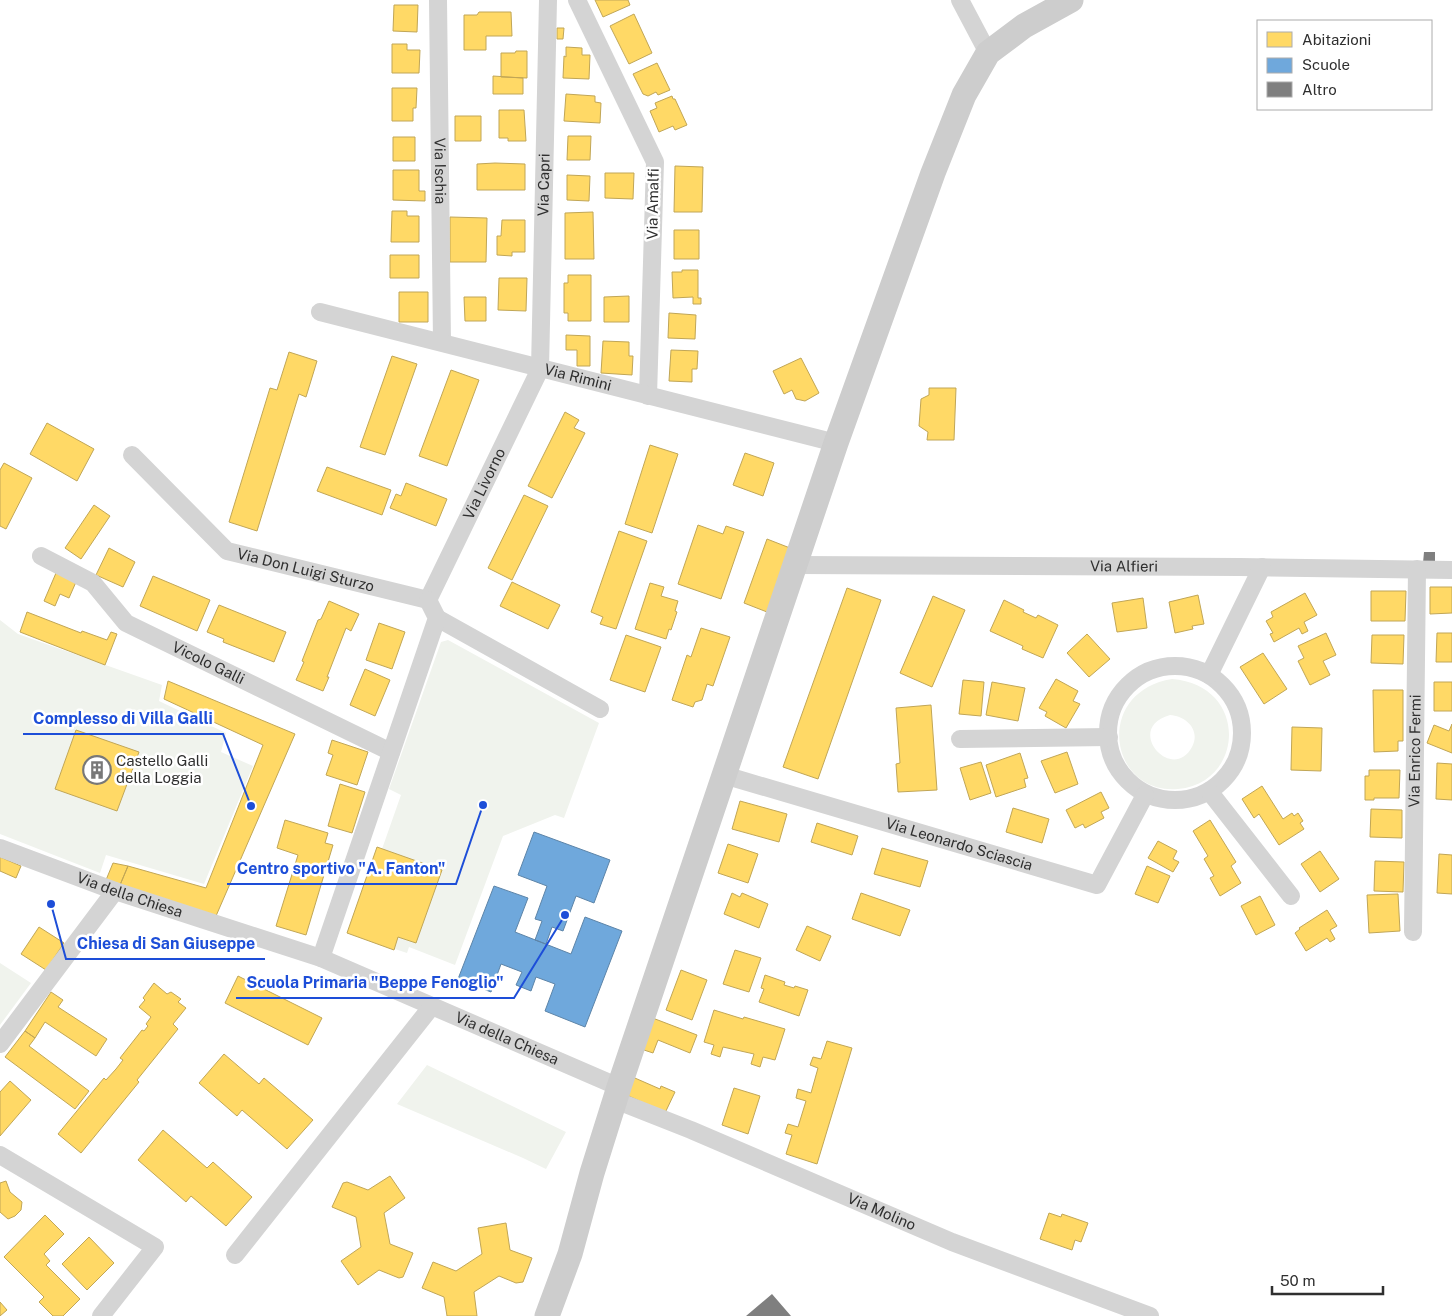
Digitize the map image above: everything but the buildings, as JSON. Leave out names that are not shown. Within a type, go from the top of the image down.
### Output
[{"type":"street","name":"Via Ischia","points":[[438,0],[442,342]]},
{"type":"street","name":"Via Capri","points":[[540,369],[548,0]]},
{"type":"street","name":"Via Amalfi","points":[[577,0],[655,162],[648,396]]},
{"type":"street","points":[[960,0],[988,53]]},
{"type":"street","points":[[547,1316],[570,1254],[592,1172],[617,1094],[836,443],[933,173],[964,95],[988,53],[1024,26],[1071,0]]},
{"type":"street","name":"Via Rimini","points":[[320,312],[836,443]]},
{"type":"street","name":"Via Livorno","points":[[428,600],[540,369]]},
{"type":"street","name":"Via Don Luigi Sturzo","points":[[132,455],[227,551],[428,600]]},
{"type":"street","name":"Vicolo Galli","points":[[41,556],[92,583],[126,623],[391,752]]},
{"type":"street","name":"Via Alfieri","points":[[796,565],[1262,567],[1452,570]]},
{"type":"street","points":[[1209,675],[1262,567]]},
{"type":"street","name":"Via Enrico Fermi","points":[[1413,932],[1417,569]]},
{"type":"street","points":[[428,600],[437,618],[600,709]]},
{"type":"street","points":[[321,958],[437,618]]},
{"type":"street","points":[[1165,667],[1188,667],[1209,675],[1224,687],[1236,703],[1242,723],[1242,743],[1236,762],[1224,778],[1209,791],[1191,798],[1173,800],[1146,795],[1119,770],[1110,749],[1108,727],[1114,706],[1126,687],[1144,674],[1165,667]]},
{"type":"street","points":[[960,739],[1109,738]]},
{"type":"street","name":"Via Leonardo Sciascia","points":[[724,776],[1097,885],[1146,795]]},
{"type":"street","points":[[1209,791],[1291,896]]},
{"type":"street","name":"Via della Chiesa","points":[[0,848],[114,891],[321,958],[432,1006],[617,1094]]},
{"type":"street","points":[[0,1044],[114,891]]},
{"type":"street","points":[[235,1255],[432,1006]]},
{"type":"street","name":"Via Molino","points":[[617,1094],[700,1134],[952,1242],[1150,1316]]},
{"type":"street","points":[[0,1155],[155,1247],[100,1316]]},
{"type":"shaded area","points":[[0,620],[18,634],[162,685],[159,701],[226,733],[221,752],[253,766],[204,884],[106,855],[100,873],[0,834]]},
{"type":"shaded area","points":[[448,640],[599,723],[564,818],[555,815],[503,836],[455,965],[409,947],[407,953],[347,933],[377,847],[382,849],[401,795],[389,789],[441,642]]},
{"type":"shaded area","points":[[1172,679],[1197,685],[1215,698],[1225,715],[1229,734],[1226,753],[1216,770],[1200,783],[1178,789],[1155,787],[1137,776],[1125,760],[1120,741],[1121,721],[1130,703],[1147,688]],"holes":[[[1170,715],[1186,721],[1195,735],[1192,747],[1183,757],[1174,759],[1164,757],[1156,750],[1151,741],[1151,731],[1157,722]]]},
{"type":"shaded area","points":[[0,963],[31,983],[0,1025]]},
{"type":"shaded area","points":[[427,1065],[566,1132],[546,1169],[397,1104]]},
{"type":"place","name":"Castello Galli della Loggia","points":[[97,770]]},
{"type":"place","name":"Centro sportivo \"A. Fanton\"","points":[[483,805]]},
{"type":"place","name":"Complesso di Villa Galli","points":[[251,806]]},
{"type":"place","name":"Chiesa di San Giuseppe","points":[[51,904]]},
{"type":"place","name":"Scuola Primaria \"Beppe Fenoglio\"","points":[[565,915]]}]
